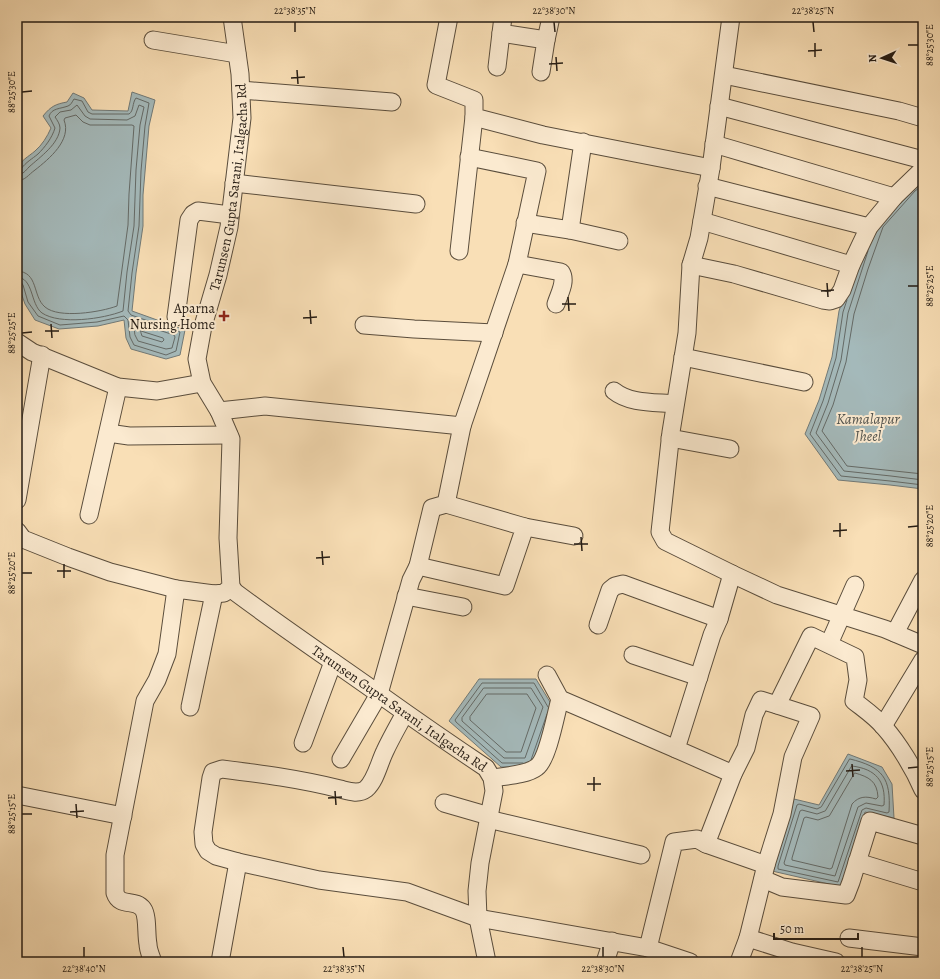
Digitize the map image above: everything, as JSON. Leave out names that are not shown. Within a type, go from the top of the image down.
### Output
[{"type":"street","name":"Tarunsen Gupta Sarani, Italgacha Rd","points":[[232,17],[241,90],[242,118],[230,215],[218,275],[203,326],[197,359],[202,384],[219,411],[231,439],[228,538],[231,587],[248,602],[405,713],[486,768],[492,778],[494,791],[480,863],[477,891],[478,918],[487,962]]},
{"type":"street","points":[[449,17],[436,85],[474,100],[474,117],[459,251]]},
{"type":"street","points":[[541,72],[551,17]]},
{"type":"street","points":[[731,17],[711,168],[699,238],[691,265],[687,332],[670,438],[660,532],[664,541],[777,595],[895,634],[923,645]]},
{"type":"street","points":[[497,67],[502,25],[546,40]]},
{"type":"street","points":[[153,40],[237,54]]},
{"type":"street","points":[[724,75],[899,111],[923,118]]},
{"type":"street","points":[[241,90],[392,102]]},
{"type":"street","points":[[719,106],[923,160]]},
{"type":"street","points":[[474,117],[543,135],[711,168]]},
{"type":"street","points":[[570,230],[584,142]]},
{"type":"street","points":[[714,144],[894,197]]},
{"type":"street","points":[[446,504],[462,426],[517,264],[537,171],[469,157]]},
{"type":"street","points":[[691,265],[734,274],[811,297],[830,301],[836,299],[840,294],[851,265],[869,227],[894,197],[923,169]]},
{"type":"street","points":[[234,183],[416,204]]},
{"type":"street","points":[[707,186],[869,227]]},
{"type":"street","points":[[176,317],[189,220],[193,214],[198,211],[230,215]]},
{"type":"street","points":[[702,221],[851,265]]},
{"type":"street","points":[[525,223],[570,230],[619,241]]},
{"type":"street","points":[[517,264],[561,272],[564,282],[556,304]]},
{"type":"street","points":[[364,325],[494,333]]},
{"type":"street","points":[[17,342],[32,352],[118,387],[157,391],[202,384]]},
{"type":"street","points":[[17,500],[42,355]]},
{"type":"street","points":[[683,357],[804,382]]},
{"type":"street","points":[[89,514],[118,387]]},
{"type":"street","points":[[614,391],[620,396],[628,399],[675,404]]},
{"type":"street","points":[[219,411],[265,406],[462,426]]},
{"type":"street","points":[[108,434],[129,436],[229,435]]},
{"type":"street","points":[[670,438],[730,449]]},
{"type":"street","points":[[341,759],[379,694],[406,596],[411,580],[418,566],[432,508],[446,504],[525,527],[574,536]]},
{"type":"street","points":[[418,566],[505,586],[525,527]]},
{"type":"street","points":[[17,531],[23,539],[110,572],[176,589],[214,594],[224,593],[231,587]]},
{"type":"street","points":[[676,749],[698,677],[719,619],[732,574]]},
{"type":"street","points":[[895,634],[923,580]]},
{"type":"street","points":[[598,625],[610,590],[615,586],[623,584],[719,619]]},
{"type":"street","points":[[829,644],[855,585]]},
{"type":"street","points":[[153,962],[148,945],[145,912],[142,907],[134,903],[120,901],[115,893],[116,855],[145,701],[157,680],[167,654],[176,589]]},
{"type":"street","points":[[190,708],[214,594]]},
{"type":"street","points":[[406,596],[463,607]]},
{"type":"street","points":[[778,705],[811,636],[854,657],[858,680],[854,701],[883,726],[895,740],[919,780],[923,790]]},
{"type":"street","points":[[633,655],[698,677]]},
{"type":"street","points":[[883,726],[923,660]]},
{"type":"street","points":[[302,743],[333,662]]},
{"type":"street","points":[[547,675],[560,699],[733,774]]},
{"type":"street","points":[[492,778],[520,773],[538,767],[542,761],[548,744],[560,699]]},
{"type":"street","points":[[706,844],[733,774],[746,748],[754,715],[761,700],[812,716],[793,757],[782,814],[748,938],[739,962]]},
{"type":"street","points":[[405,713],[384,752],[370,785],[361,792],[350,792],[287,778],[230,770],[218,769],[213,772],[203,832],[204,844],[208,851],[216,856],[238,862],[319,880],[407,892],[478,918],[648,948],[690,962]]},
{"type":"street","points":[[17,795],[123,816]]},
{"type":"street","points":[[444,803],[488,818],[641,855]]},
{"type":"street","points":[[648,948],[674,842],[697,839],[765,872],[782,887],[846,895],[870,821],[923,836]]},
{"type":"street","points":[[220,962],[238,862]]},
{"type":"street","points":[[857,862],[923,882]]},
{"type":"street","points":[[748,938],[792,952],[836,962]]},
{"type":"street","points":[[849,938],[923,947]]},
{"type":"street","points":[[605,962],[612,941]]},
{"type":"water","points":[[132,92],[155,100],[149,126],[143,195],[143,226],[132,311],[185,330],[180,355],[166,359],[131,349],[126,338],[124,320],[98,326],[59,329],[35,320],[25,304],[17,284],[17,169],[23,161],[40,146],[51,128],[43,116],[54,106],[67,102],[73,93],[84,98],[92,110],[128,111]]},
{"type":"water","name":"Kamalapur Jheel","points":[[923,165],[923,489],[838,480],[805,434],[819,400],[832,357],[839,311],[870,218]]},
{"type":"water","points":[[479,679],[536,679],[553,707],[532,767],[501,767],[449,721]]},
{"type":"water","points":[[848,754],[882,767],[892,784],[894,818],[865,812],[842,887],[772,871],[794,799],[819,805]]},
{"type":"place","name":"Aparna Nursing Home","points":[[224,316]]}]
